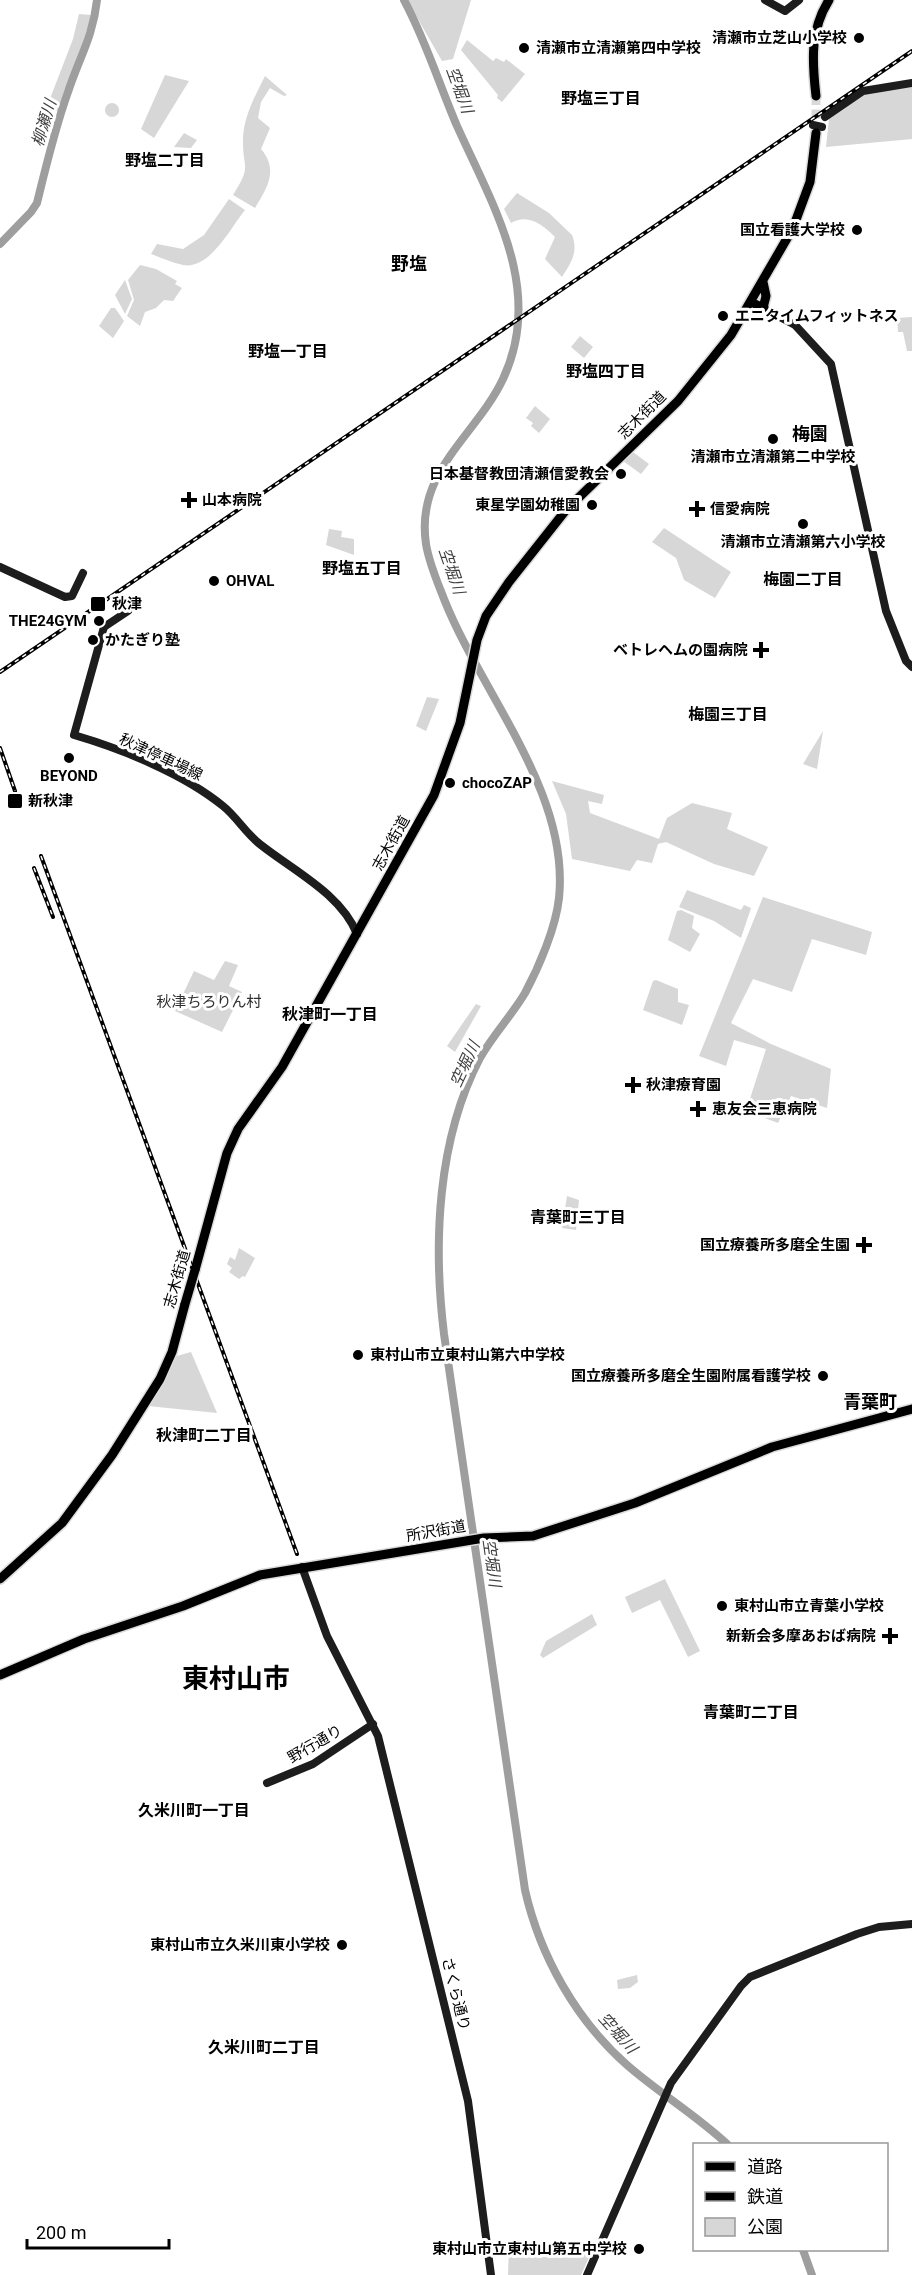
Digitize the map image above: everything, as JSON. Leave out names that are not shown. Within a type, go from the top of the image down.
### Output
[{"type":"main road","points":[[816,96],[813,42],[820,16],[830,0]]},
{"type":"main road","name":"志木街道","points":[[0,1579],[62,1523],[112,1455],[160,1379],[172,1352],[227,1153],[238,1129],[282,1067],[438,788],[460,723],[477,642],[494,602],[566,510],[694,383],[731,335],[790,234],[804,199],[813,166],[817,129]]},
{"type":"main road","points":[[751,302],[763,308],[766,296],[763,282]]},
{"type":"main road","name":"所沢街道","points":[[0,1675],[84,1638],[183,1606],[248,1579],[302,1567],[482,1538],[540,1534],[618,1509],[772,1447],[912,1409]]},
{"type":"street","points":[[765,0],[785,11],[799,0]]},
{"type":"street","points":[[825,117],[863,91],[912,83]]},
{"type":"street","points":[[763,308],[795,325],[831,364],[886,611],[906,661],[912,667]]},
{"type":"street","points":[[0,567],[65,597],[72,596],[83,573]]},
{"type":"street","name":"秋津停車場線","points":[[128,611],[104,627],[74,735],[177,776],[213,798],[259,844],[305,877],[346,912],[357,934]]},
{"type":"street","name":"さくら通り","points":[[302,1567],[327,1636],[373,1724],[468,2101],[491,2275]]},
{"type":"street","name":"野行通り","points":[[267,1783],[313,1764],[373,1724]]},
{"type":"street","points":[[587,2275],[670,2085],[704,2035],[750,1977],[857,1934],[879,1927],[912,1924]]},
{"type":"green space","points":[[407,0],[471,0],[453,59],[442,61]]},
{"type":"green space","points":[[79,14],[92,15],[59,111],[46,109],[73,39]]},
{"type":"green space","points":[[467,40],[493,61],[496,58],[504,62],[506,59],[525,74],[502,102],[461,50]]},
{"type":"green space","points":[[165,75],[189,81],[154,138],[141,129]]},
{"type":"green space","points":[[265,76],[287,95],[284,96],[270,88],[261,102],[258,118],[270,128],[261,149],[269,164],[270,172],[267,186],[255,208],[233,195],[245,171],[243,138],[245,122]]},
{"type":"green space","points":[[912,87],[912,139],[826,147],[829,119],[864,93]]},
{"type":"green space","points":[[112,103],[117,105],[119,110],[117,115],[112,117],[107,115],[105,110],[107,105]]},
{"type":"green space","points":[[184,133],[197,140],[191,148],[174,147]]},
{"type":"green space","points":[[517,193],[549,213],[572,235],[574,253],[562,277],[545,259],[555,237],[545,228],[529,220],[517,220],[511,223],[504,209]]},
{"type":"green space","points":[[229,199],[245,210],[219,246],[202,261],[193,265],[183,265],[151,254],[157,244],[183,249],[204,235]]},
{"type":"green space","points":[[140,265],[156,269],[177,281],[175,284],[182,288],[173,301],[164,300],[156,308],[145,312],[140,326],[127,316],[134,300],[128,280]]},
{"type":"green space","points":[[125,280],[132,299],[125,314],[115,295]]},
{"type":"green space","points":[[111,308],[115,308],[124,321],[113,338],[99,326]]},
{"type":"green space","points":[[912,317],[912,351],[907,351],[903,332],[898,332],[897,318]]},
{"type":"green space","points":[[580,336],[593,347],[584,358],[571,347]]},
{"type":"green space","points":[[535,406],[550,419],[539,433],[531,426],[533,423],[526,418]]},
{"type":"green space","points":[[633,452],[649,464],[641,474],[623,461]]},
{"type":"green space","points":[[664,528],[731,572],[715,598],[684,580],[676,558],[652,542]]},
{"type":"green space","points":[[329,529],[342,531],[341,537],[354,539],[354,555],[326,545]]},
{"type":"green space","points":[[427,697],[439,699],[426,731],[416,726]]},
{"type":"green space","points":[[823,731],[817,769],[803,764]]},
{"type":"green space","points":[[552,781],[604,795],[602,804],[588,801],[590,813],[659,839],[667,818],[692,803],[732,813],[727,829],[768,847],[754,876],[714,864],[666,842],[658,844],[652,863],[637,860],[630,871],[572,859],[566,814]]},
{"type":"green space","points":[[687,890],[741,910],[744,905],[751,908],[741,938],[714,921],[679,907]]},
{"type":"green space","points":[[763,897],[872,932],[866,955],[812,939],[792,992],[753,979],[731,1023],[771,1044],[831,1069],[827,1108],[791,1096],[778,1123],[746,1111],[766,1049],[734,1040],[726,1066],[699,1056]]},
{"type":"green space","points":[[681,910],[694,916],[692,928],[700,934],[690,952],[668,940],[677,911]]},
{"type":"green space","name":"秋津ちろりん村","points":[[225,961],[238,965],[229,986],[242,992],[222,1032],[175,1011],[194,971],[214,980]]},
{"type":"green space","points":[[656,980],[678,989],[678,1002],[689,1005],[682,1025],[643,1010],[653,981]]},
{"type":"green space","points":[[476,1004],[481,1006],[455,1052],[447,1046]]},
{"type":"green space","points":[[567,1196],[579,1200],[576,1230],[562,1228]]},
{"type":"green space","points":[[239,1248],[255,1258],[245,1277],[239,1279],[229,1272],[232,1268],[227,1264],[230,1257],[235,1260]]},
{"type":"green space","points":[[191,1352],[217,1413],[148,1406],[173,1357]]},
{"type":"green space","points":[[665,1579],[700,1651],[688,1657],[660,1600],[632,1613],[625,1597]]},
{"type":"green space","points":[[592,1614],[597,1625],[543,1658],[540,1655],[546,1641]]},
{"type":"green space","points":[[637,1975],[638,1982],[630,1988],[618,1989],[617,1980]]},
{"type":"green space","points":[[592,2246],[593,2249],[581,2275],[508,2275],[509,2248],[524,2251],[525,2249]]},
{"type":"waterway","name":"柳瀬川","points":[[0,244],[37,203],[59,119],[89,36],[97,0]]},
{"type":"waterway","name":"空堀川","points":[[404,0],[498,218],[509,249],[516,281],[519,313],[515,346],[503,379],[438,475],[430,495],[425,518],[426,544],[436,579],[460,634],[520,744],[537,782],[551,820],[559,859],[559,898],[546,947],[525,993],[480,1058],[455,1123],[447,1158],[439,1229],[444,1334],[525,1890],[550,1963],[576,2007],[592,2028],[627,2065],[726,2143]]},
{"type":"waterway","name":"空堀川","points":[[803,2251],[812,2275]]},
{"type":"tunnel","points":[[816,96],[816,133]]},
{"type":"railway","points":[[0,672],[912,51]]},
{"type":"railway","points":[[0,748],[15,791]]},
{"type":"railway","points":[[41,856],[297,1554]]},
{"type":"railway","points":[[34,868],[53,917]]},
{"type":"place","name":"清瀬市立芝山小学校","points":[[859,38]]},
{"type":"place","name":"清瀬市立清瀬第四中学校","points":[[524,48]]},
{"type":"place","name":"国立看護大学校","points":[[857,230]]},
{"type":"place","name":"エニタイムフィットネス","points":[[723,316]]},
{"type":"place","name":"清瀬市立清瀬第二中学校","points":[[773,439]]},
{"type":"place","name":"日本基督教団清瀬信愛教会","points":[[621,474]]},
{"type":"place","name":"山本病院","points":[[189,500]]},
{"type":"place","name":"東星学園幼稚園","points":[[592,505]]},
{"type":"place","name":"信愛病院","points":[[697,509]]},
{"type":"place","name":"清瀬市立清瀬第六小学校","points":[[803,524]]},
{"type":"place","name":"OHVAL","points":[[214,581]]},
{"type":"place","name":"秋津","points":[[98,604]]},
{"type":"place","name":"THE24GYM","points":[[99,621]]},
{"type":"place","name":"かたぎり塾","points":[[93,640]]},
{"type":"place","name":"ベトレヘムの園病院","points":[[761,650]]},
{"type":"place","name":"BEYOND","points":[[69,758]]},
{"type":"place","name":"chocoZAP","points":[[450,783]]},
{"type":"place","name":"新秋津","points":[[15,801]]},
{"type":"place","name":"秋津療育園","points":[[633,1085]]},
{"type":"place","name":"恵友会三恵病院","points":[[698,1109]]},
{"type":"place","name":"国立療養所多磨全生園","points":[[864,1245]]},
{"type":"place","name":"東村山市立東村山第六中学校","points":[[358,1355]]},
{"type":"place","name":"国立療養所多磨全生園附属看護学校","points":[[823,1376]]},
{"type":"place","name":"東村山市立青葉小学校","points":[[722,1606]]},
{"type":"place","name":"新新会多摩あおば病院","points":[[890,1636]]},
{"type":"place","name":"東村山市立久米川東小学校","points":[[342,1945]]},
{"type":"place","name":"東村山市立東村山第五中学校","points":[[639,2249]]},
{"type":"district","name":"野塩三丁目","points":[[601,98]]},
{"type":"district","name":"野塩二丁目","points":[[165,160]]},
{"type":"district","name":"野塩","points":[[409,263]]},
{"type":"district","name":"野塩一丁目","points":[[288,351]]},
{"type":"district","name":"野塩四丁目","points":[[606,371]]},
{"type":"district","name":"梅園","points":[[810,433]]},
{"type":"district","name":"野塩五丁目","points":[[362,568]]},
{"type":"district","name":"梅園二丁目","points":[[803,579]]},
{"type":"district","name":"梅園三丁目","points":[[728,714]]},
{"type":"district","name":"秋津町一丁目","points":[[330,1014]]},
{"type":"district","name":"青葉町三丁目","points":[[578,1217]]},
{"type":"district","name":"青葉町","points":[[870,1401]]},
{"type":"district","name":"秋津町二丁目","points":[[204,1435]]},
{"type":"district","name":"東村山市","points":[[236,1679]]},
{"type":"district","name":"青葉町二丁目","points":[[751,1712]]},
{"type":"district","name":"久米川町一丁目","points":[[194,1810]]},
{"type":"district","name":"久米川町二丁目","points":[[264,2047]]}]
